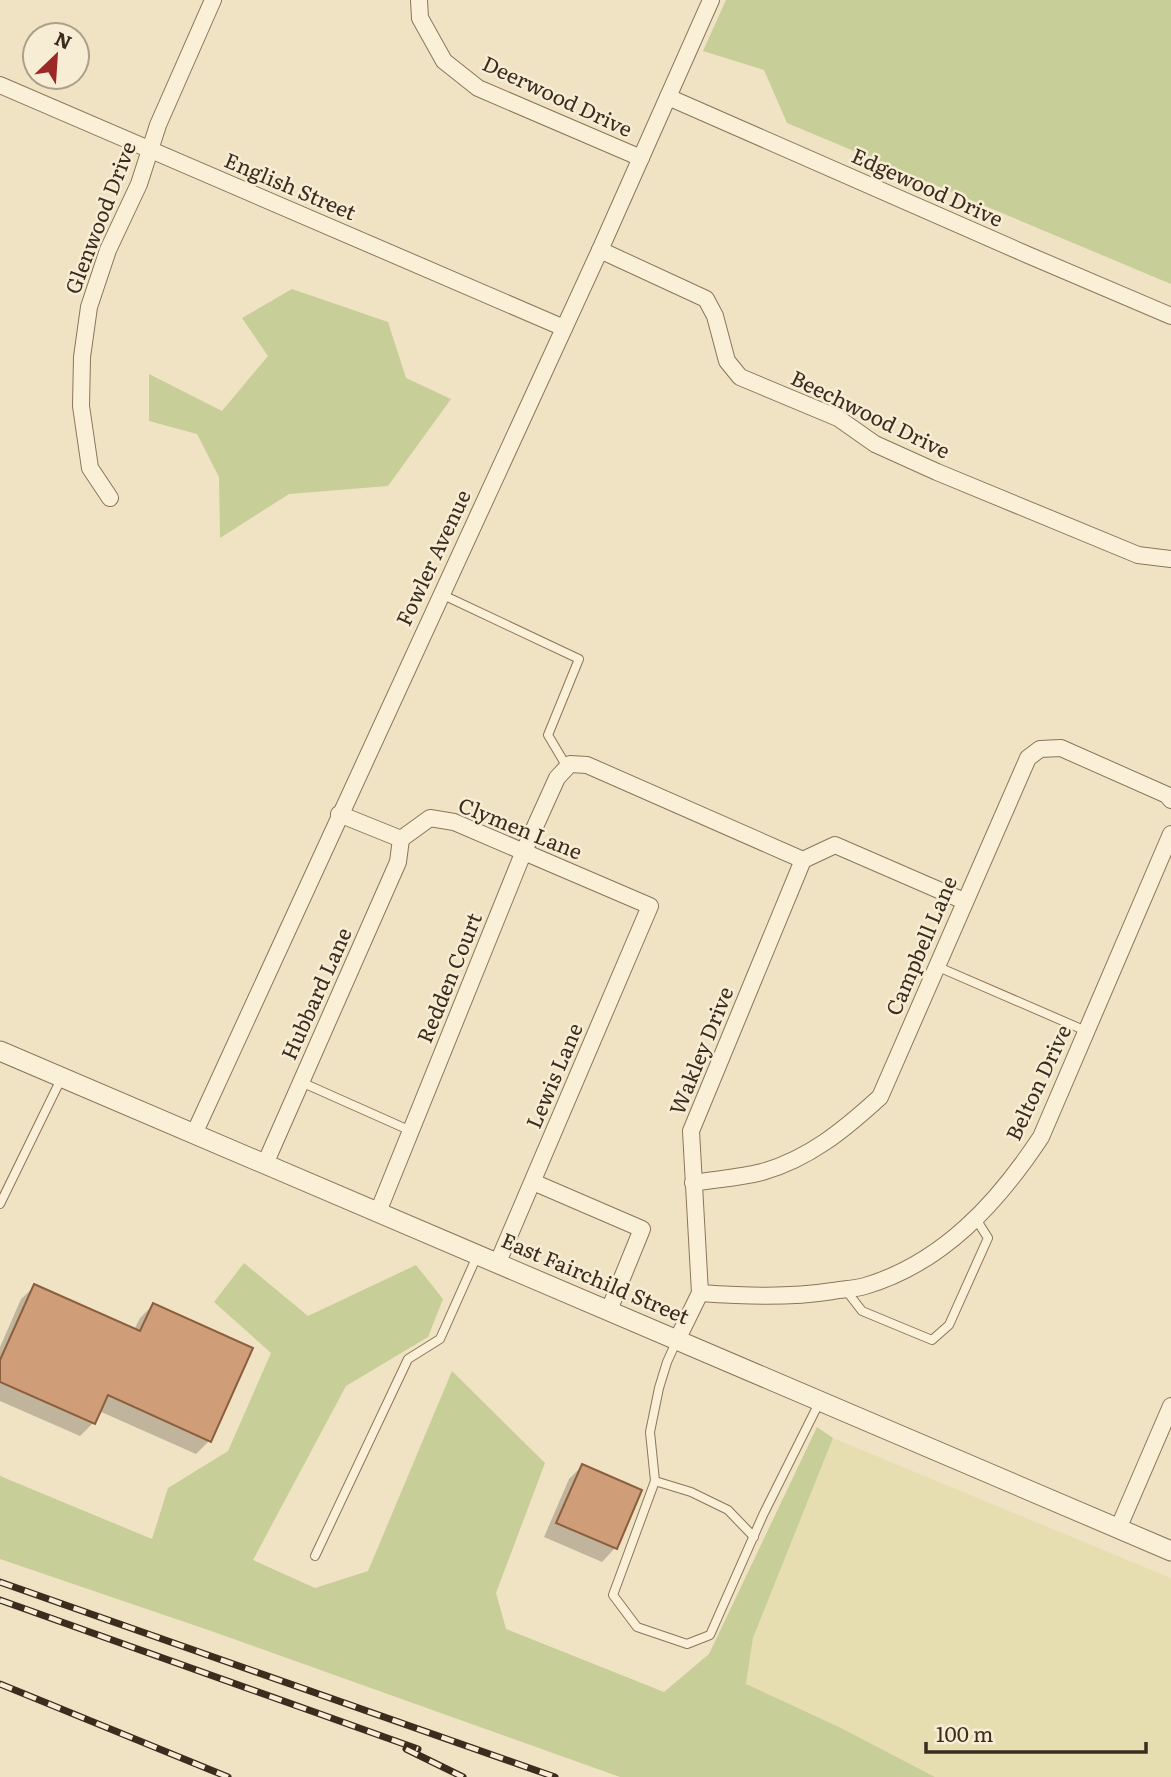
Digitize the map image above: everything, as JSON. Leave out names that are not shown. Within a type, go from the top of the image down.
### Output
[{"type":"street","name":"Glenwood Drive","points":[[110,498],[90,468],[81,405],[82,357],[89,307],[107,250],[139,184],[158,125],[214,0]]},
{"type":"street","name":"Deerwood Drive","points":[[419,0],[420,18],[443,61],[478,88],[641,158]]},
{"type":"street","name":"Fowler Avenue","points":[[194,1134],[600,250],[711,0]]},
{"type":"street","name":"English Street","points":[[0,85],[564,328]]},
{"type":"street","name":"Edgewood Drive","points":[[668,97],[1171,316]]},
{"type":"street","name":"Beechwood Drive","points":[[600,250],[706,299],[715,316],[727,361],[740,377],[838,418],[876,444],[937,472],[1138,555],[1171,559]]},
{"type":"street","name":"Campbell Lane","points":[[693,1183],[762,1172],[803,1155],[842,1132],[880,1097],[1028,758],[1040,749],[1061,748],[1169,797]]},
{"type":"street","points":[[568,766],[587,765],[803,860],[835,845],[964,901]]},
{"type":"street","name":"Redden Court","points":[[378,1212],[524,851],[557,778],[568,766]]},
{"type":"street","points":[[339,814],[401,839]]},
{"type":"street","name":"Clymen Lane","points":[[401,839],[430,818],[454,822],[650,906]]},
{"type":"street","name":"Belton Drive","points":[[700,1293],[796,1297],[864,1286],[922,1262],[975,1219],[1014,1177],[1041,1137],[1171,834]]},
{"type":"street","name":"Hubbard Lane","points":[[265,1164],[398,862],[401,839]]},
{"type":"street","name":"Wakley Drive","points":[[677,1340],[700,1293],[691,1131],[803,860]]},
{"type":"street","name":"Lewis Lane","points":[[498,1262],[650,906]]},
{"type":"street","name":"East Fairchild Street","points":[[0,1051],[1171,1551]]},
{"type":"street","points":[[533,1182],[642,1229],[609,1310]]},
{"type":"street","points":[[1118,1529],[1171,1406]]},
{"type":"lane","points":[[441,594],[579,659],[548,736],[568,766]]},
{"type":"lane","points":[[936,966],[1086,1031]]},
{"type":"lane","points":[[0,1204],[62,1077]]},
{"type":"lane","points":[[301,1082],[411,1131]]},
{"type":"lane","points":[[845,1289],[862,1311],[932,1340],[949,1325],[988,1238],[975,1219]]},
{"type":"lane","points":[[315,1556],[408,1359],[440,1339],[478,1254]]},
{"type":"lane","points":[[677,1340],[659,1388],[650,1432],[655,1481],[613,1595],[637,1627],[687,1644],[710,1635],[820,1401]]},
{"type":"lane","points":[[655,1481],[691,1492],[728,1510],[754,1537]]},
{"type":"shaded area","points":[[833,1438],[1171,1578],[1171,1777],[935,1777],[839,1727],[746,1685],[753,1638]]},
{"type":"green space","points":[[726,0],[1171,0],[1171,284],[787,123],[764,70],[703,51]]},
{"type":"green space","points":[[292,289],[388,322],[406,378],[451,399],[388,486],[289,494],[220,538],[219,477],[197,434],[149,421],[149,374],[222,411],[268,356],[242,318]]},
{"type":"green space","points":[[244,1263],[308,1316],[416,1265],[443,1299],[428,1337],[346,1386],[253,1560],[315,1588],[368,1571],[452,1371],[545,1463],[496,1593],[506,1629],[664,1692],[709,1654],[817,1427],[833,1438],[753,1638],[746,1684],[839,1727],[935,1777],[620,1777],[214,1632],[0,1559],[0,1476],[152,1539],[168,1488],[228,1451],[271,1353],[214,1302]]},
{"type":"building","points":[[34,1284],[140,1331],[153,1303],[253,1348],[211,1442],[108,1395],[95,1424],[0,1382],[0,1360]]},
{"type":"building","points":[[582,1464],[642,1490],[617,1549],[556,1523]]},
{"type":"railway","points":[[0,1582],[555,1777]]},
{"type":"railway","points":[[0,1600],[418,1749]]},
{"type":"railway","points":[[0,1684],[228,1777]]},
{"type":"railway","points":[[406,1749],[463,1777]]}]
